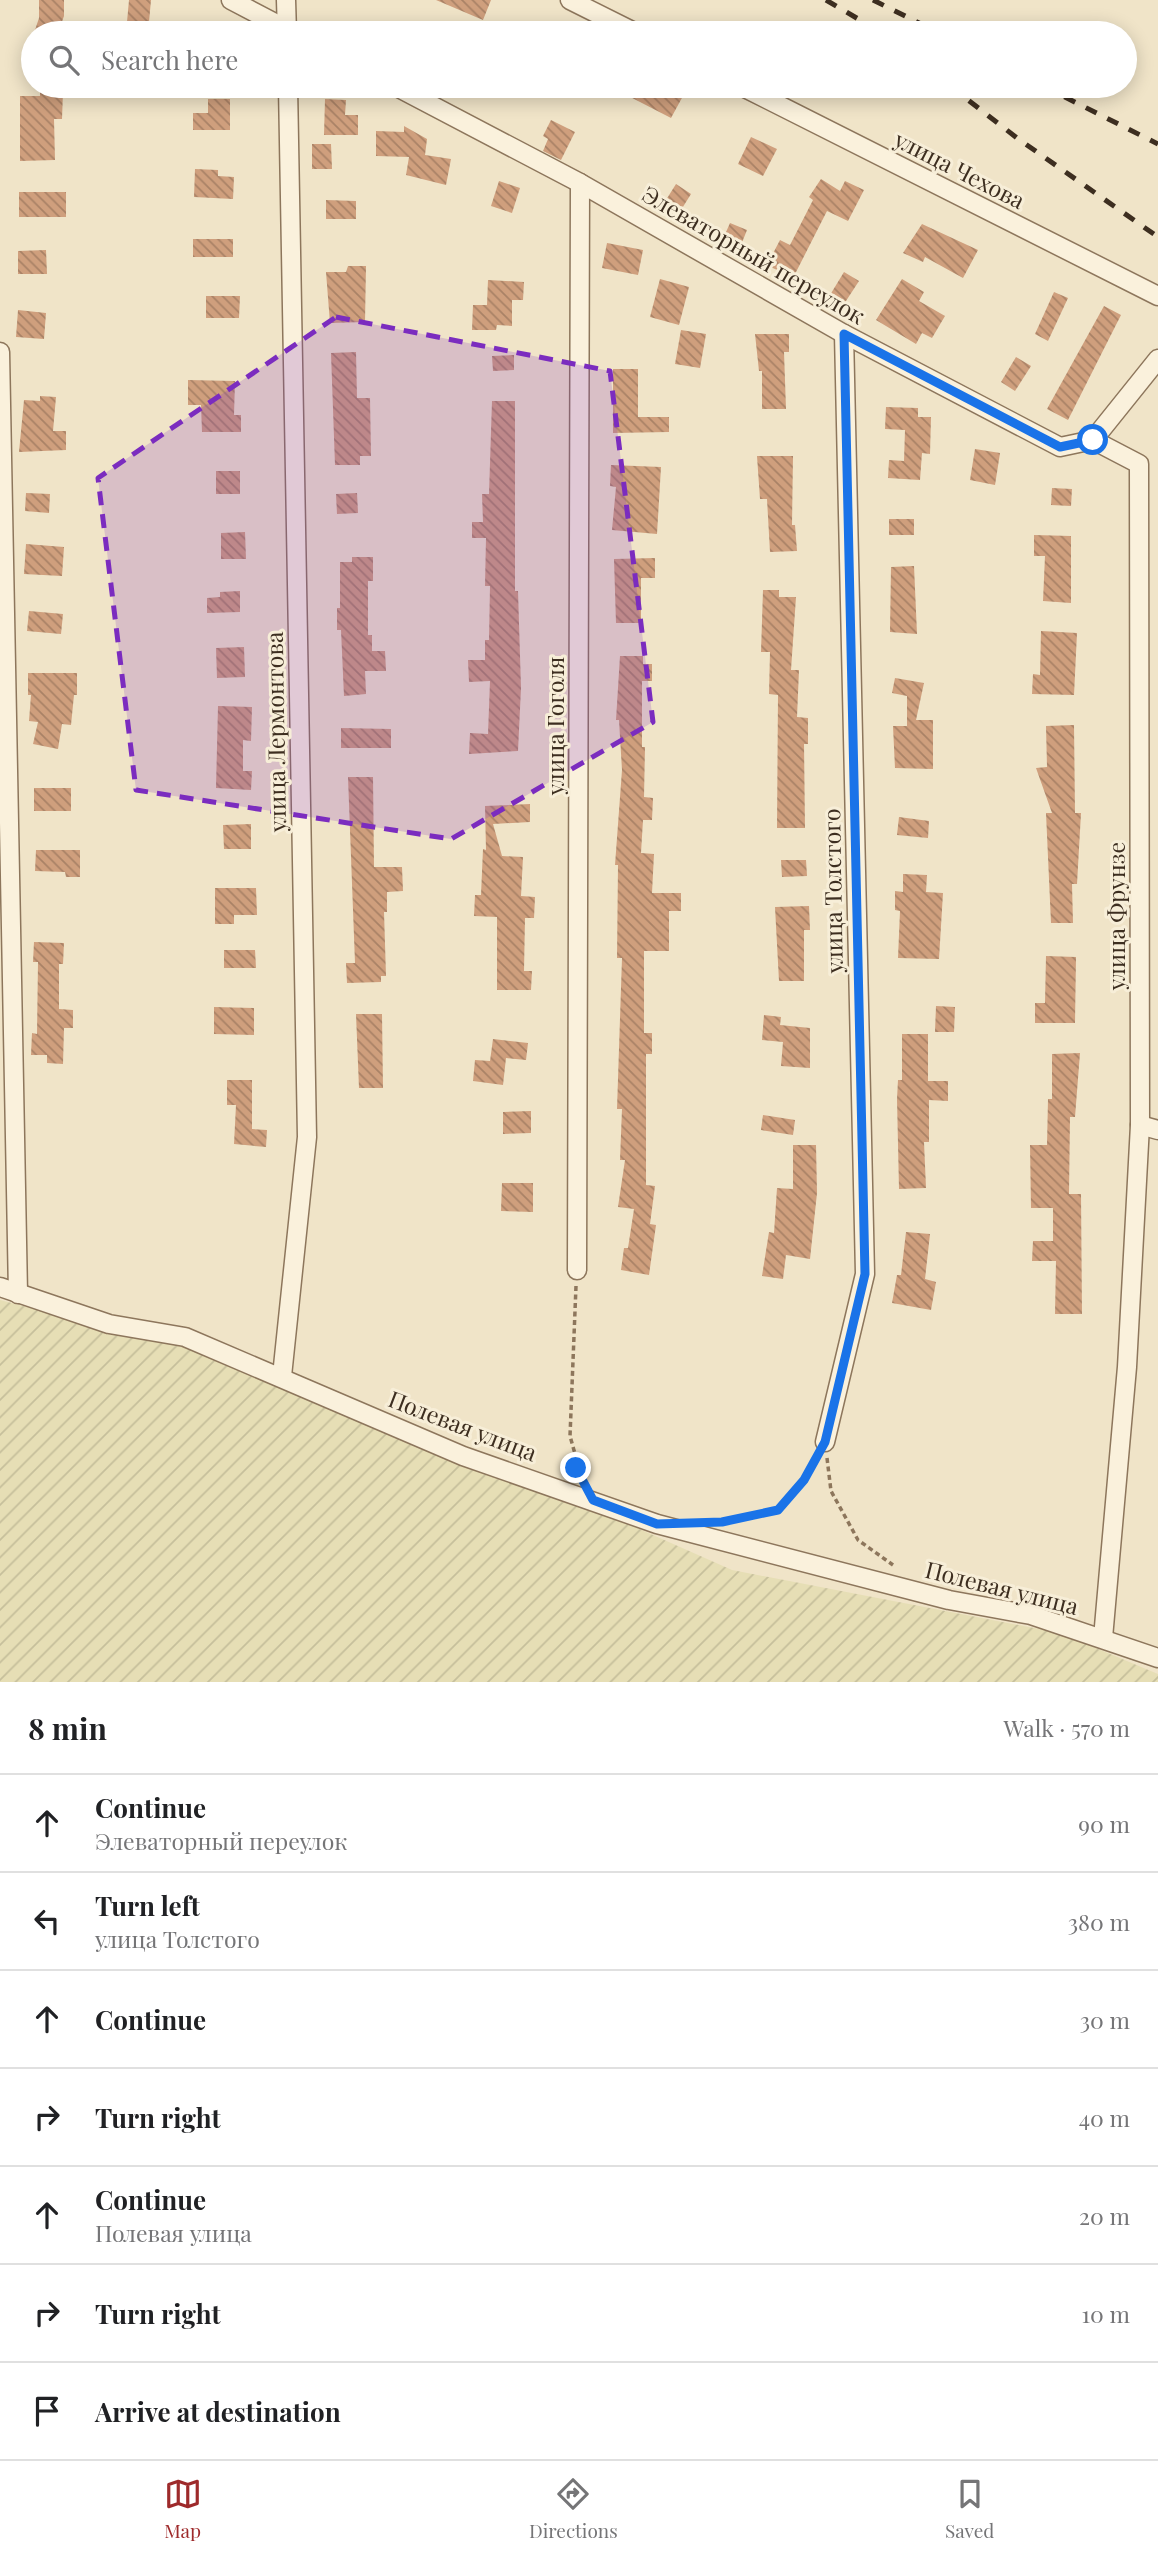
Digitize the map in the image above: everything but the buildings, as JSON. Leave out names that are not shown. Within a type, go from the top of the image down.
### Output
[{"type":"street","points":[[231,0],[269,21]]},
{"type":"street","points":[[286,0],[288,21]]},
{"type":"street","points":[[570,0],[612,21]]},
{"type":"street","name":"улица Лермонтова","points":[[282,1376],[307,1137],[288,98]]},
{"type":"street","name":"Элеваторный переулок","points":[[418,98],[580,183],[844,334],[1060,447],[1093,440]]},
{"type":"street","name":"улица Чехова","points":[[765,98],[1158,296]]},
{"type":"street","name":"улица Гоголя","points":[[576,1270],[580,183]]},
{"type":"street","name":"улица Толстого","points":[[825,1442],[865,1274],[844,334]]},
{"type":"street","points":[[0,352],[18,1294]]},
{"type":"street","points":[[1093,440],[1158,359]]},
{"type":"street","name":"улица Фрунзе","points":[[1093,440],[1139,464],[1140,1125],[1127,1367],[1103,1638]]},
{"type":"street","points":[[1140,1125],[1158,1130]]},
{"type":"street","name":"Полевая улица","points":[[0,1287],[108,1324],[185,1336],[463,1456],[657,1524],[949,1600],[1031,1615],[1158,1658]]},
{"type":"path","points":[[576,1270],[569,1436],[576,1468],[593,1500]]},
{"type":"path","points":[[722,1522],[778,1510],[804,1480],[825,1442]]},
{"type":"path","points":[[825,1442],[831,1492],[858,1540],[897,1568]]},
{"type":"highlighted area","points":[[336,317],[610,371],[653,722],[451,839],[136,790],[98,478]]},
{"type":"shaded area","points":[[0,1300],[213,1355],[592,1508],[732,1570],[1060,1633],[1158,1674],[1158,1682],[0,1682]]},
{"type":"railway","points":[[826,0],[862,21]]},
{"type":"railway","points":[[873,0],[915,21]]},
{"type":"railway","points":[[965,98],[1017,138],[1158,237]]},
{"type":"railway","points":[[1067,98],[1158,144]]},
{"type":"route","points":[[576,1468],[593,1500],[657,1524],[722,1522],[778,1510],[804,1480],[825,1442],[865,1274],[844,334],[1060,447],[1093,440]]}]
